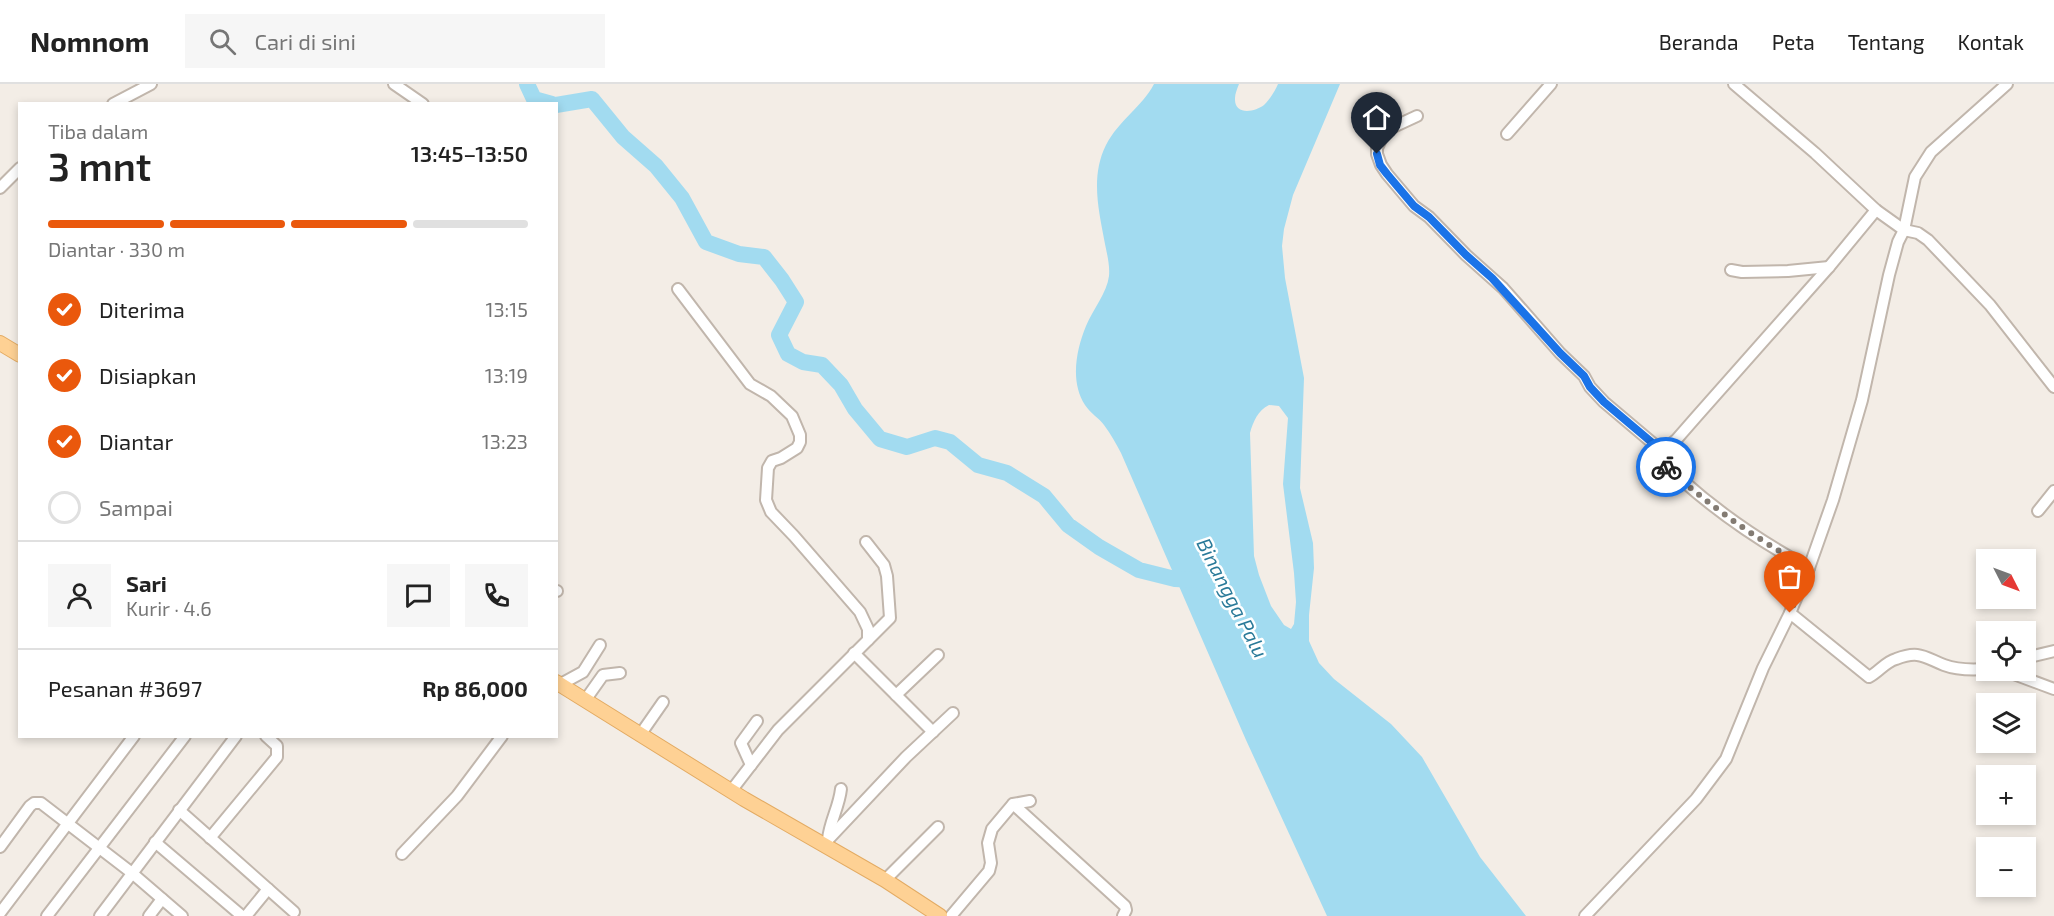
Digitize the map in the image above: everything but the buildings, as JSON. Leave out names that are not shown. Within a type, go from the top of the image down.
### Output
[{"type":"main road","points":[[0,343],[18,353]]},
{"type":"main road","points":[[559,683],[731,791],[826,842],[940,916]]},
{"type":"street","points":[[117,102],[151,84]]},
{"type":"street","points":[[394,84],[420,102]]},
{"type":"street","points":[[1507,134],[1551,84]]},
{"type":"street","points":[[1734,84],[1815,153],[1876,210],[1904,230],[1913,231],[1928,240],[1977,290],[2052,380]]},
{"type":"street","points":[[1585,916],[1650,849],[1716,774],[1730,750],[1759,677],[1809,568],[1833,500],[1852,438],[1889,275],[1898,242],[1904,230],[1915,177],[1940,143],[2007,84]]},
{"type":"street","points":[[1417,116],[1389,129],[1382,137],[1377,148],[1380,165],[1414,206],[1429,217],[1497,283],[1560,353],[1584,376],[1590,387],[1604,402],[1662,451]]},
{"type":"street","points":[[0,188],[18,170]]},
{"type":"street","points":[[1809,568],[1772,547],[1695,492],[1666,466],[1661,458],[1662,451],[1676,440],[1829,267],[1876,210]]},
{"type":"street","points":[[1731,270],[1742,272],[1788,271],[1829,267]]},
{"type":"street","points":[[678,289],[750,384],[771,396],[792,416],[800,435],[800,442],[796,448],[772,461],[768,468],[766,500],[771,512],[860,612],[868,629],[868,639]]},
{"type":"street","points":[[2038,511],[2054,491]]},
{"type":"street","points":[[731,791],[778,730],[890,618],[888,576],[884,565],[866,542]]},
{"type":"street","points":[[1790,613],[1869,677],[1894,659],[1909,655],[1922,655],[1944,664],[1976,669]]},
{"type":"street","points":[[559,683],[583,672],[600,645]]},
{"type":"street","points":[[2036,655],[2054,651]]},
{"type":"street","points":[[854,653],[933,732]]},
{"type":"street","points":[[896,695],[938,655]]},
{"type":"street","points":[[586,699],[603,675],[620,673]]},
{"type":"street","points":[[2033,681],[2054,689]]},
{"type":"street","points":[[640,735],[663,702]]},
{"type":"street","points":[[826,842],[906,757],[953,713]]},
{"type":"street","points":[[751,765],[741,743],[757,721]]},
{"type":"street","points":[[0,913],[132,738]]},
{"type":"street","points":[[47,916],[183,738]]},
{"type":"street","points":[[100,916],[234,738]]},
{"type":"street","points":[[268,738],[277,746]]},
{"type":"street","points":[[210,838],[277,757],[277,746],[284,738]]},
{"type":"street","points":[[402,854],[457,796],[500,738]]},
{"type":"street","points":[[826,842],[838,807],[841,789]]},
{"type":"street","points":[[951,916],[989,871],[990,834],[998,821],[1013,804],[1030,801]]},
{"type":"street","points":[[0,847],[34,803],[45,805],[132,873],[182,916]]},
{"type":"street","points":[[1013,804],[1125,906],[1123,916]]},
{"type":"street","points":[[179,810],[294,912]]},
{"type":"street","points":[[885,880],[938,827]]},
{"type":"street","points":[[155,842],[244,916],[268,889]]},
{"type":"street","points":[[149,916],[162,899]]},
{"type":"water","name":"Binangga Palu","points":[[1154,84],[1239,84],[1235,95],[1236,104],[1241,110],[1251,111],[1264,105],[1278,84],[1340,84],[1293,195],[1282,246],[1285,278],[1304,378],[1300,488],[1313,543],[1314,568],[1309,641],[1319,663],[1334,679],[1391,724],[1422,757],[1480,857],[1526,916],[1327,916],[1246,740],[1121,453],[1107,428],[1087,408],[1080,396],[1076,376],[1077,355],[1086,326],[1106,289],[1109,276],[1098,207],[1098,169],[1111,136]],"holes":[[[1269,405],[1279,406],[1288,418],[1283,484],[1296,602],[1294,624],[1291,629],[1284,625],[1271,606],[1254,556],[1250,433],[1254,421],[1262,410]]]},
{"type":"waterway","points":[[527,84],[534,99],[545,102]]},
{"type":"waterway","points":[[558,105],[592,99],[623,137],[656,166],[682,198],[706,242],[739,254],[764,257],[796,302],[779,335],[788,354],[803,362],[822,365],[841,385],[855,409],[880,439],[907,447],[935,438],[950,442],[978,465],[1007,473],[1044,496],[1068,525],[1099,547],[1139,570],[1175,579],[1196,580]]},
{"type":"way so far","points":[[1666,467],[1738,524],[1809,568],[1790,613]]},
{"type":"route","points":[[1377,154],[1380,165],[1414,206],[1429,217],[1466,255],[1503,288],[1618,416],[1662,451],[1661,458],[1666,467]]}]
